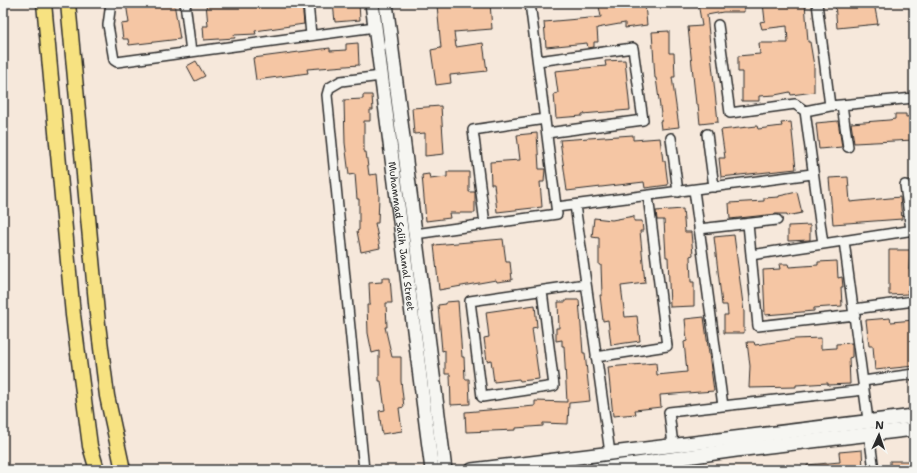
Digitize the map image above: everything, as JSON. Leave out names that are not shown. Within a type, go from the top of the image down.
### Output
[{"type":"main road","points":[[44,3],[73,315],[90,446],[97,470]]},
{"type":"main road","points":[[68,3],[99,332],[107,396],[123,470]]},
{"type":"street","points":[[111,3],[108,25],[114,60],[118,62],[375,27]]},
{"type":"street","points":[[185,3],[191,52]]},
{"type":"street","points":[[308,3],[311,35]]},
{"type":"street","name":"Muhammad Salih Jamal Street","points":[[372,3],[432,470]]},
{"type":"street","name":"Muhammad Salih Jamal Street","points":[[386,3],[445,470]]},
{"type":"street","points":[[415,234],[557,214],[530,3]]},
{"type":"street","points":[[817,3],[830,106]]},
{"type":"street","points":[[718,25],[730,113],[795,104],[805,111],[830,106],[914,98]]},
{"type":"street","points":[[538,61],[633,48],[643,120],[547,133]]},
{"type":"street","points":[[364,470],[327,94],[329,88],[341,81],[381,76]]},
{"type":"street","points":[[842,105],[848,147]]},
{"type":"street","points":[[805,111],[812,174],[823,244]]},
{"type":"street","points":[[485,224],[473,130],[545,119]]},
{"type":"street","points":[[707,134],[714,187]]},
{"type":"street","points":[[671,138],[678,192]]},
{"type":"street","points":[[557,207],[812,174]]},
{"type":"street","points":[[751,255],[913,230],[905,185]]},
{"type":"street","points":[[694,190],[723,406]]},
{"type":"street","points":[[596,357],[667,346],[648,196]]},
{"type":"street","points":[[575,204],[610,453]]},
{"type":"street","points":[[699,229],[777,220]]},
{"type":"street","points":[[748,224],[758,326],[854,312],[914,301]]},
{"type":"street","points":[[844,241],[868,420]]},
{"type":"street","points":[[542,291],[554,386],[482,397],[470,301],[586,284]]},
{"type":"street","points":[[673,445],[669,412],[723,406],[864,385],[914,374]]},
{"type":"street","points":[[472,470],[868,420],[914,416]]},
{"type":"street","points":[[594,470],[612,469],[914,429]]},
{"type":"street","points":[[869,434],[874,470]]},
{"type":"building","points":[[126,3],[174,3],[180,39],[129,45],[128,39],[123,39],[121,24],[129,23]]},
{"type":"building","points":[[206,3],[302,3],[304,24],[255,31],[256,34],[234,35],[235,38],[204,40],[203,26],[208,26]]},
{"type":"building","points":[[333,3],[359,3],[360,20],[335,22]]},
{"type":"building","points":[[490,3],[492,29],[454,32],[456,47],[483,43],[487,71],[450,75],[451,83],[436,85],[431,50],[441,48],[437,5]]},
{"type":"building","points":[[621,3],[622,8],[645,5],[647,25],[625,28],[625,23],[597,28],[598,42],[594,42],[594,47],[588,48],[587,43],[546,47],[544,22],[601,17],[599,6]]},
{"type":"building","points":[[698,3],[744,3],[744,12],[723,12],[707,15],[718,122],[700,124],[698,104],[696,104],[688,27],[702,26]]},
{"type":"building","points":[[763,3],[805,3],[808,42],[810,42],[814,66],[814,92],[791,95],[790,92],[759,96],[759,101],[742,101],[742,72],[738,72],[738,56],[760,54],[759,43],[788,43],[787,26],[762,29],[760,22],[765,21]]},
{"type":"building","points":[[835,3],[874,3],[878,24],[837,28]]},
{"type":"building","points":[[669,31],[669,53],[674,53],[675,77],[672,77],[679,127],[661,129],[660,121],[662,121],[655,78],[652,32]]},
{"type":"building","points":[[358,43],[359,65],[307,69],[308,73],[256,80],[253,58],[330,48],[330,51],[346,50],[346,44]]},
{"type":"building","points":[[625,60],[630,110],[556,118],[554,94],[558,93],[555,71],[606,66],[605,61]]},
{"type":"building","points":[[196,61],[205,76],[195,81],[187,66]]},
{"type":"building","points":[[363,95],[372,95],[373,110],[370,110],[370,121],[364,121],[364,152],[366,152],[369,175],[377,174],[379,196],[378,223],[375,223],[380,248],[361,252],[357,231],[359,230],[359,199],[357,199],[355,174],[349,175],[345,143],[344,100],[363,99]]},
{"type":"building","points":[[441,106],[444,154],[425,156],[425,133],[414,134],[412,108]]},
{"type":"building","points":[[895,114],[906,114],[906,117],[914,116],[914,140],[854,143],[851,123],[895,119]]},
{"type":"building","points":[[838,121],[842,147],[819,149],[816,123]]},
{"type":"building","points":[[791,122],[796,169],[721,177],[719,158],[725,158],[721,130],[757,126],[758,129],[782,126],[781,123]]},
{"type":"building","points":[[537,133],[539,169],[545,169],[544,182],[540,182],[542,207],[497,212],[494,184],[491,184],[490,162],[520,160],[517,135]]},
{"type":"building","points":[[633,135],[633,140],[660,138],[668,185],[645,188],[644,182],[567,191],[560,140]]},
{"type":"building","points":[[447,172],[469,172],[469,192],[475,192],[475,213],[449,213],[450,218],[426,221],[422,175],[429,174],[430,179],[447,177]]},
{"type":"building","points":[[848,177],[850,202],[900,197],[902,219],[833,224],[829,178]]},
{"type":"building","points":[[797,192],[802,213],[787,216],[787,214],[776,214],[730,219],[729,203],[764,201],[764,198],[779,197]]},
{"type":"building","points":[[683,209],[685,232],[691,232],[693,255],[690,256],[691,282],[694,282],[694,306],[670,307],[668,257],[666,257],[664,220],[657,220],[656,211]]},
{"type":"building","points":[[634,216],[634,221],[642,221],[643,231],[640,231],[645,283],[621,286],[625,317],[637,316],[640,341],[611,345],[608,320],[603,321],[600,295],[602,295],[601,265],[599,265],[599,238],[592,237],[594,218],[612,220]]},
{"type":"building","points":[[810,225],[810,240],[788,241],[788,226]]},
{"type":"building","points":[[734,235],[744,312],[744,333],[724,333],[724,315],[728,315],[727,305],[722,305],[714,237]]},
{"type":"building","points":[[503,239],[506,262],[510,262],[512,280],[497,282],[496,280],[439,290],[434,245]]},
{"type":"building","points":[[889,250],[910,250],[909,269],[914,269],[914,290],[907,290],[908,294],[889,295]]},
{"type":"building","points":[[837,261],[838,278],[842,277],[842,306],[814,308],[814,311],[765,315],[763,270],[780,269],[779,264],[788,264],[789,267],[818,265],[818,262]]},
{"type":"building","points":[[382,278],[390,278],[392,303],[386,303],[387,327],[385,327],[392,357],[401,357],[401,381],[404,407],[399,408],[402,431],[382,434],[379,411],[385,410],[381,381],[379,381],[379,351],[372,353],[368,333],[367,305],[370,305],[369,283],[382,282]]},
{"type":"building","points":[[566,300],[579,300],[583,353],[585,353],[590,401],[569,403],[568,424],[543,423],[543,426],[516,428],[516,430],[466,432],[465,412],[535,406],[535,401],[567,402],[564,346],[562,346],[562,340],[556,341],[556,328],[559,328],[558,302],[566,302]]},
{"type":"building","points":[[458,301],[462,357],[464,357],[465,379],[469,379],[470,404],[451,405],[450,374],[445,374],[445,350],[442,351],[438,305],[446,304],[446,302]]},
{"type":"building","points":[[535,305],[537,327],[532,328],[539,379],[520,381],[519,379],[494,382],[491,360],[487,361],[484,338],[489,337],[486,312]]},
{"type":"building","points":[[704,317],[714,391],[660,395],[661,407],[635,410],[636,414],[613,416],[608,367],[656,363],[657,375],[687,372],[684,342],[687,341],[685,319]]},
{"type":"building","points":[[890,318],[891,322],[914,320],[914,366],[875,370],[873,346],[869,346],[866,320]]},
{"type":"building","points":[[821,338],[821,349],[836,348],[836,344],[852,343],[852,357],[849,358],[850,384],[828,385],[828,383],[796,385],[796,387],[749,388],[750,366],[747,342],[754,342],[755,345],[795,339]]},
{"type":"building","points":[[862,450],[863,470],[807,470],[807,465],[840,462],[839,452]]},
{"type":"building","points":[[890,461],[910,461],[910,470],[890,470]]}]
